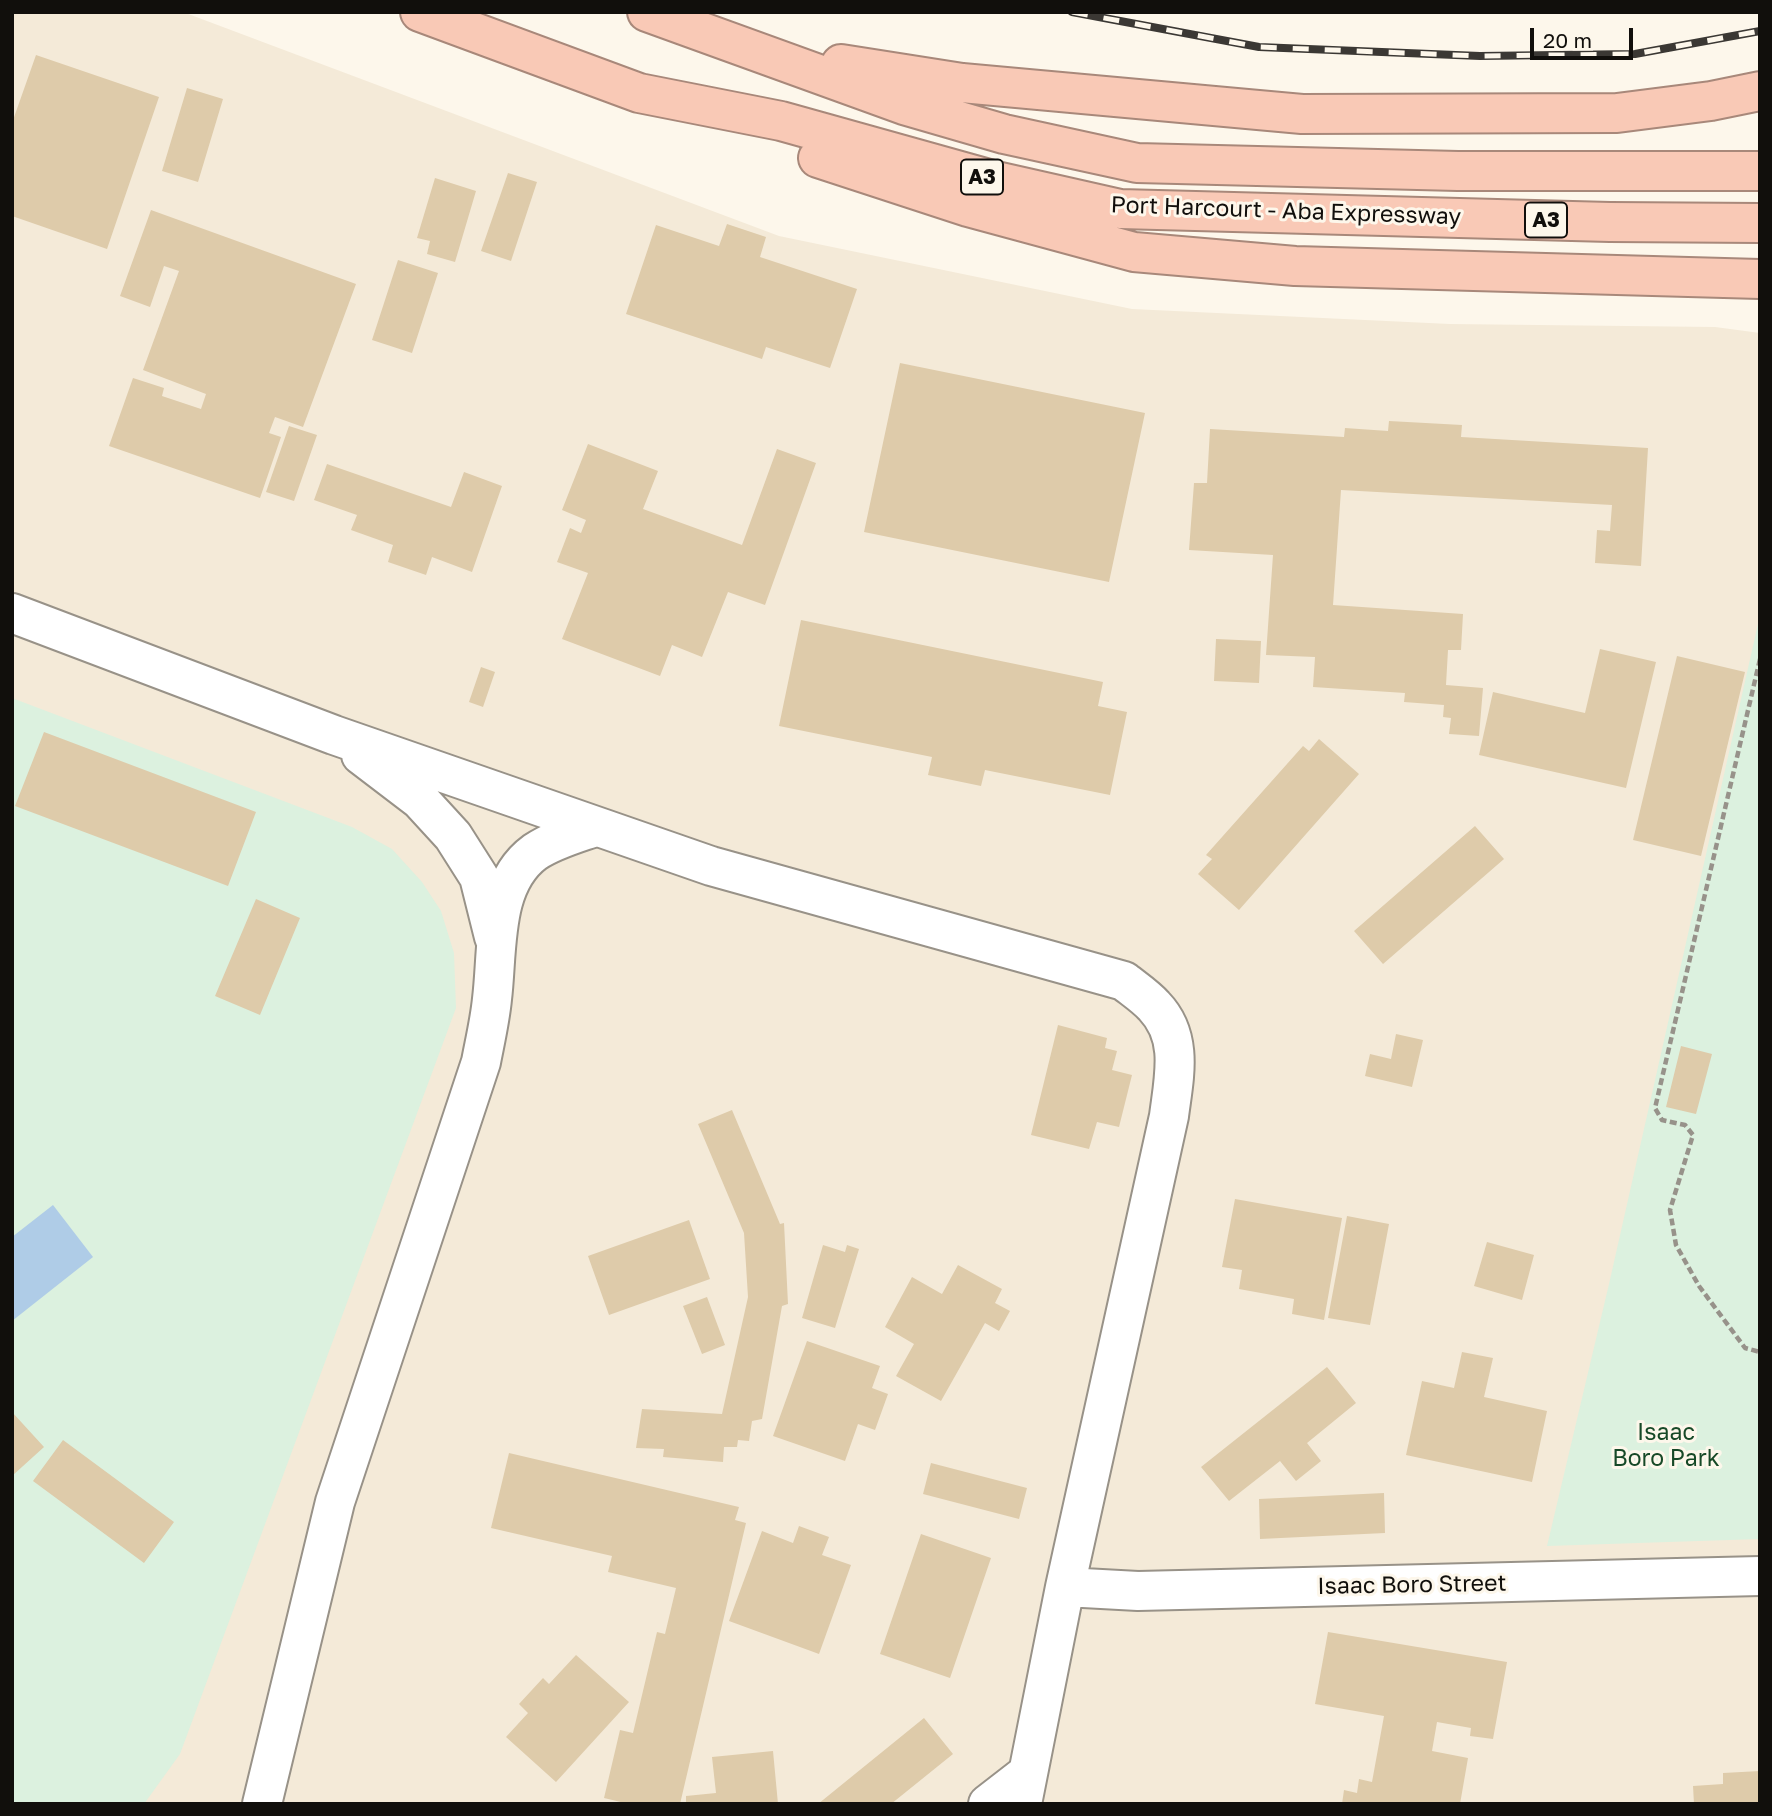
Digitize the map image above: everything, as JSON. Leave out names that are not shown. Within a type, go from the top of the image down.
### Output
[{"type":"highway","name":"Port Harcourt - Aba Expressway","points":[[420,12],[639,93],[781,121],[996,181],[1120,209],[1609,222],[1760,223]]},
{"type":"highway","name":"Port Harcourt - Aba Expressway","points":[[647,12],[904,105],[1004,134],[1137,163],[1458,171],[1760,171]]},
{"type":"highway","points":[[745,49],[962,83],[1302,114],[1617,113],[1711,101],[1760,91]]},
{"type":"highway","points":[[639,93],[803,153],[968,207],[1134,252],[1295,266],[1760,279]]},
{"type":"street","points":[[12,613],[334,735],[595,827],[711,866],[1124,981],[1154,1005],[1170,1027],[1177,1058],[1169,1115],[1065,1587],[1025,1789],[988,1804]]},
{"type":"street","points":[[334,735],[420,800],[453,836],[479,877],[496,947]]},
{"type":"street","points":[[261,1803],[335,1502],[481,1062],[492,999],[503,902],[516,874],[533,854],[559,839],[595,827]]},
{"type":"street","name":"Isaac Boro Street","points":[[1065,1587],[1138,1591],[1760,1576]]},
{"type":"path","points":[[1760,659],[1655,1108],[1662,1121],[1685,1125],[1693,1135],[1670,1210],[1676,1245],[1699,1286],[1745,1348],[1760,1352]]},
{"type":"shaded area","points":[[12,12],[183,12],[779,236],[1132,309],[1450,324],[1715,327],[1760,333],[1760,1804],[12,1804]]},
{"type":"green space","name":"Isaac Boro Park","points":[[1760,615],[1760,1539],[1547,1546],[1609,1284]]},
{"type":"green space","points":[[12,698],[352,827],[392,849],[422,882],[441,911],[454,953],[456,1008],[180,1754],[144,1804],[12,1804]]},
{"type":"water","points":[[53,1205],[93,1257],[12,1321],[12,1237]]},
{"type":"building","points":[[36,55],[159,97],[107,249],[12,216],[12,123]]},
{"type":"building","points":[[187,88],[223,99],[198,182],[162,171]]},
{"type":"building","points":[[508,173],[537,182],[511,261],[481,251]]},
{"type":"building","points":[[435,178],[476,191],[455,262],[427,254],[430,241],[417,238]]},
{"type":"building","points":[[151,210],[356,284],[303,427],[275,417],[269,433],[281,437],[260,498],[109,446],[133,378],[164,388],[162,396],[201,409],[206,394],[143,370],[179,271],[164,266],[150,307],[120,296]]},
{"type":"building","points":[[727,224],[766,237],[760,257],[857,289],[830,368],[766,347],[762,359],[626,314],[656,225],[719,246]]},
{"type":"building","points":[[398,260],[438,273],[412,353],[372,340]]},
{"type":"building","points":[[900,363],[1145,413],[1109,582],[864,532]]},
{"type":"building","points":[[1389,421],[1462,425],[1461,437],[1648,448],[1641,566],[1595,563],[1597,530],[1610,531],[1612,505],[1341,490],[1333,605],[1463,614],[1461,650],[1448,650],[1446,685],[1483,688],[1479,736],[1449,734],[1451,718],[1443,717],[1444,705],[1404,702],[1405,693],[1313,687],[1315,657],[1266,655],[1273,555],[1189,550],[1194,483],[1207,483],[1210,429],[1344,437],[1345,428],[1388,431]]},
{"type":"building","points":[[289,426],[317,435],[294,501],[266,492]]},
{"type":"building","points":[[588,444],[658,471],[643,509],[742,545],[777,449],[816,463],[765,605],[728,592],[702,657],[672,645],[660,676],[562,639],[588,573],[557,562],[570,528],[581,533],[586,520],[562,510]]},
{"type":"building","points":[[327,464],[451,507],[464,472],[502,486],[472,572],[432,557],[426,575],[388,562],[393,545],[351,530],[357,515],[314,500]]},
{"type":"building","points":[[801,620],[1103,682],[1098,706],[1127,712],[1110,795],[985,770],[981,786],[928,775],[932,757],[779,726]]},
{"type":"building","points":[[1216,639],[1261,641],[1259,683],[1214,681]]},
{"type":"building","points":[[1600,649],[1656,662],[1626,788],[1479,755],[1493,692],[1585,713]]},
{"type":"building","points":[[1677,656],[1745,672],[1701,856],[1633,840]]},
{"type":"building","points":[[481,667],[495,672],[483,707],[469,702]]},
{"type":"building","points":[[44,732],[256,812],[228,886],[15,806]]},
{"type":"building","points":[[1319,739],[1359,774],[1239,910],[1198,874],[1212,859],[1206,855],[1303,746],[1309,751]]},
{"type":"building","points":[[1475,826],[1504,859],[1383,964],[1354,931]]},
{"type":"building","points":[[256,899],[300,918],[260,1015],[215,996]]},
{"type":"building","points":[[1058,1025],[1107,1038],[1105,1048],[1117,1051],[1112,1070],[1132,1075],[1119,1127],[1097,1122],[1089,1149],[1031,1135]]},
{"type":"building","points":[[1396,1034],[1423,1040],[1412,1087],[1365,1076],[1370,1054],[1391,1059]]},
{"type":"building","points":[[1681,1046],[1712,1054],[1696,1114],[1666,1107]]},
{"type":"building","points":[[732,1110],[780,1224],[784,1223],[788,1304],[782,1306],[762,1419],[752,1421],[749,1441],[738,1440],[737,1447],[724,1447],[723,1462],[663,1457],[664,1449],[636,1448],[642,1409],[722,1414],[748,1297],[744,1233],[698,1124]]},
{"type":"building","points":[[1235,1199],[1342,1218],[1324,1320],[1292,1314],[1294,1299],[1239,1289],[1242,1270],[1222,1267]]},
{"type":"building","points":[[1347,1216],[1389,1224],[1370,1325],[1328,1318]]},
{"type":"building","points":[[689,1220],[710,1279],[609,1315],[588,1256]]},
{"type":"building","points":[[1487,1242],[1534,1255],[1522,1300],[1474,1286]]},
{"type":"building","points":[[823,1245],[845,1252],[847,1245],[859,1249],[835,1328],[802,1318]]},
{"type":"building","points":[[958,1265],[1002,1289],[995,1303],[1010,1311],[999,1331],[985,1323],[941,1401],[896,1376],[914,1344],[885,1327],[912,1277],[942,1294]]},
{"type":"building","points":[[707,1297],[725,1345],[702,1354],[683,1306]]},
{"type":"building","points":[[807,1341],[880,1366],[872,1388],[888,1394],[875,1430],[858,1424],[845,1461],[773,1436]]},
{"type":"building","points":[[1462,1352],[1493,1358],[1484,1397],[1547,1411],[1532,1482],[1406,1455],[1422,1381],[1454,1388]]},
{"type":"building","points":[[1327,1367],[1356,1403],[1307,1443],[1321,1461],[1296,1481],[1280,1461],[1229,1501],[1201,1467]]},
{"type":"building","points":[[12,1412],[44,1447],[12,1476]]},
{"type":"building","points":[[63,1440],[174,1522],[144,1563],[33,1481]]},
{"type":"building","points":[[509,1453],[739,1507],[735,1520],[746,1523],[680,1804],[629,1804],[604,1798],[620,1730],[633,1733],[657,1632],[665,1634],[676,1588],[608,1572],[612,1556],[491,1528]]},
{"type":"building","points":[[931,1463],[1027,1488],[1019,1519],[923,1494]]},
{"type":"building","points":[[1384,1493],[1385,1533],[1260,1539],[1259,1499]]},
{"type":"building","points":[[799,1526],[829,1537],[822,1555],[851,1565],[819,1654],[729,1621],[762,1531],[793,1543]]},
{"type":"building","points":[[921,1534],[991,1558],[950,1678],[880,1654]]},
{"type":"building","points":[[1328,1632],[1507,1662],[1493,1739],[1470,1736],[1471,1728],[1437,1722],[1432,1751],[1468,1758],[1460,1804],[1342,1804],[1344,1790],[1357,1793],[1359,1779],[1372,1782],[1384,1716],[1315,1704]]},
{"type":"building","points":[[576,1655],[629,1702],[556,1782],[506,1737],[528,1713],[519,1704],[543,1678],[549,1684]]},
{"type":"building","points":[[924,1718],[953,1754],[891,1804],[818,1804]]},
{"type":"building","points":[[773,1751],[778,1804],[686,1804],[686,1796],[716,1793],[712,1757]]},
{"type":"building","points":[[1760,1771],[1760,1804],[1694,1804],[1693,1786],[1723,1784],[1723,1773]]},
{"type":"railway","points":[[1072,12],[1259,47],[1480,56],[1635,54],[1760,31]]}]
